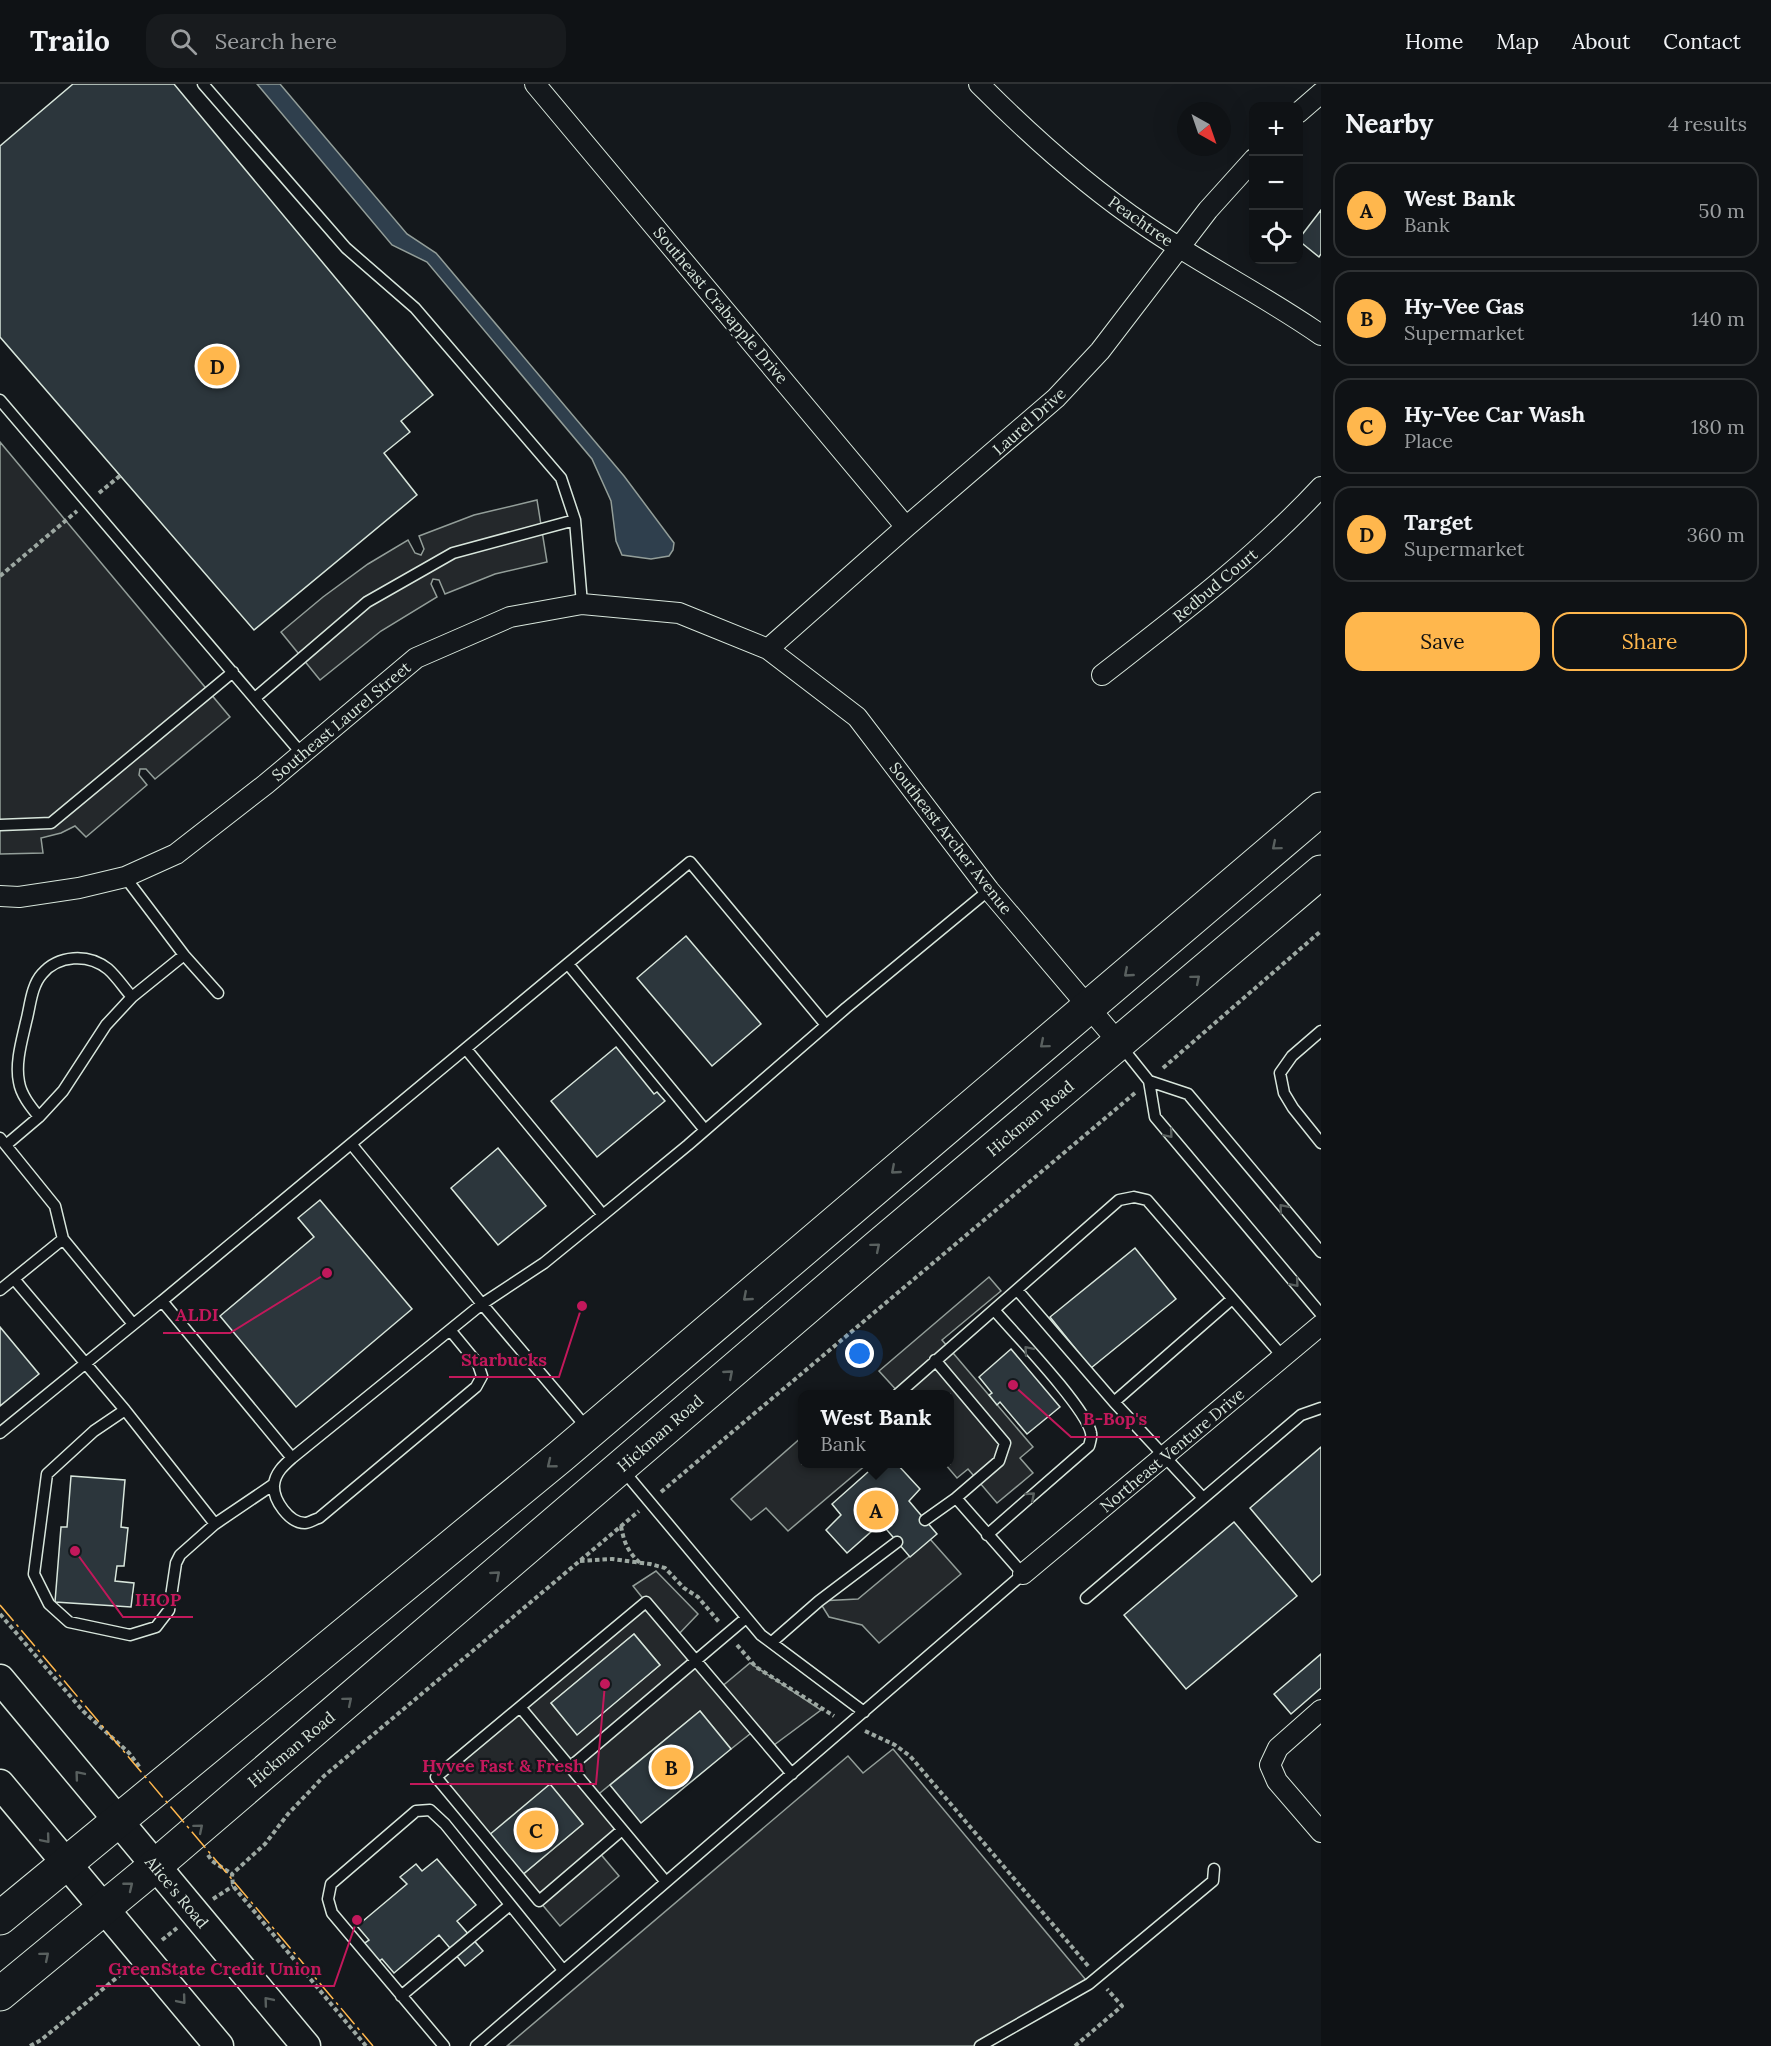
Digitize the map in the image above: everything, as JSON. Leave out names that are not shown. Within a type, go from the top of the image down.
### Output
[{"type":"highway","points":[[0,1918],[590,1431],[1321,809]]},
{"type":"highway","name":"Hickman Road","points":[[0,1994],[155,1866],[876,1248],[1321,872]]},
{"type":"main road","name":"Alice's Road","points":[[0,1679],[306,2046]]},
{"type":"main road","points":[[0,1784],[219,2046]]},
{"type":"street","name":"Southeast Crabapple Drive","points":[[535,84],[906,527]]},
{"type":"street","name":"Peachtree","points":[[979,84],[1032,136],[1086,183],[1178,248],[1299,319],[1321,335]]},
{"type":"street","points":[[1303,109],[1321,93]]},
{"type":"street","name":"Laurel Drive","points":[[768,649],[1056,398],[1100,351],[1208,210],[1249,165]]},
{"type":"street","name":"Redbud Court","points":[[1102,675],[1182,614],[1238,567],[1296,514],[1321,487]]},
{"type":"street","name":"Southeast Laurel Street","points":[[0,896],[19,897],[79,888],[124,877],[176,854],[302,754],[416,658],[510,617],[582,604],[679,613],[768,649]]},
{"type":"street","name":"Southeast Archer Avenue","points":[[768,649],[857,717],[989,890],[1119,1044]]},
{"type":"street","name":"Northeast Venture Drive","points":[[1023,1574],[1321,1325]]},
{"type":"street","points":[[1321,1710],[1278,1748],[1270,1765],[1277,1781],[1321,1832]]},
{"type":"lane","points":[[203,84],[346,248],[415,308],[561,478],[575,520],[582,604]]},
{"type":"lane","points":[[0,400],[302,754]]},
{"type":"lane","points":[[255,698],[367,602],[453,553],[575,520]]},
{"type":"lane","points":[[0,825],[51,823],[233,672]]},
{"type":"lane","points":[[0,1433],[352,1145],[690,862],[826,1025]]},
{"type":"lane","points":[[124,877],[184,955],[218,993]]},
{"type":"lane","points":[[450,1330],[478,1364],[482,1376],[476,1387],[319,1518],[306,1523],[294,1519],[276,1499],[274,1484],[280,1470],[292,1458],[450,1330],[544,1263],[603,1215],[989,890]]},
{"type":"lane","points":[[133,1324],[63,1239],[55,1206],[3,1141],[39,1118],[63,1091],[106,1025],[132,997],[184,955]]},
{"type":"lane","points":[[39,1118],[27,1102],[19,1081],[20,1053],[32,996],[40,975],[56,963],[74,957],[90,960],[107,968],[132,997]]},
{"type":"lane","points":[[568,964],[705,1130]]},
{"type":"lane","points":[[1321,1031],[1292,1056],[1280,1073],[1284,1093],[1321,1143]]},
{"type":"lane","points":[[1119,1044],[1149,1081],[1155,1117],[1321,1314]]},
{"type":"lane","points":[[466,1049],[603,1215]]},
{"type":"lane","points":[[1149,1081],[1188,1094],[1321,1252]]},
{"type":"lane","points":[[352,1145],[482,1305],[590,1431]]},
{"type":"lane","points":[[903,1390],[1119,1200],[1134,1197],[1147,1200],[1283,1357]]},
{"type":"lane","points":[[0,1290],[63,1239]]},
{"type":"lane","points":[[14,1279],[125,1410],[215,1524]]},
{"type":"lane","points":[[1018,1291],[1114,1402],[1203,1498]]},
{"type":"lane","points":[[1114,1402],[1232,1299]]},
{"type":"lane","points":[[162,1301],[292,1458]]},
{"type":"lane","points":[[987,1534],[1089,1446],[1092,1435],[1086,1420],[1063,1390],[995,1311]]},
{"type":"lane","points":[[925,1520],[956,1498],[999,1461],[1005,1443],[935,1360]]},
{"type":"lane","points":[[1086,1598],[1301,1415],[1321,1408]]},
{"type":"lane","points":[[125,1410],[94,1431],[47,1474],[34,1574],[49,1604],[69,1622],[130,1635],[156,1627],[169,1610],[176,1563],[180,1555],[215,1524],[274,1484]]},
{"type":"lane","points":[[620,1467],[746,1618],[772,1642],[864,1712]]},
{"type":"lane","points":[[476,2046],[1023,1574],[956,1498]]},
{"type":"lane","points":[[772,1642],[819,1601],[897,1542]]},
{"type":"lane","points":[[622,1830],[539,1901],[436,1778],[646,1602],[792,1774]]},
{"type":"lane","points":[[570,1767],[746,1618]]},
{"type":"lane","points":[[520,1707],[666,1882]]},
{"type":"lane","points":[[444,2046],[332,1913],[328,1899],[331,1884],[416,1811],[430,1810],[445,1824],[563,1970]]},
{"type":"lane","points":[[980,2046],[1098,1978],[1214,1881],[1214,1869]]},
{"type":"lane","points":[[401,1996],[510,1905]]},
{"type":"path","points":[[0,576],[121,474]]},
{"type":"path","points":[[366,2046],[233,1886],[232,1874],[237,1868],[265,1844],[288,1814],[324,1776],[1149,1081],[1321,931]]},
{"type":"path","points":[[621,1526],[629,1553],[640,1563]]},
{"type":"path","points":[[579,1561],[612,1558],[665,1568],[684,1588],[698,1597],[756,1667],[826,1712],[895,1745],[910,1756],[1122,2006],[1075,2046]]},
{"type":"path","points":[[0,1614],[83,1711],[129,1754]]},
{"type":"shaded area","points":[[0,442],[230,717],[155,779],[146,769],[140,769],[139,775],[147,785],[86,837],[75,826],[61,833],[41,838],[43,853],[0,854]]},
{"type":"shaded area","points":[[537,500],[547,562],[495,574],[445,594],[439,580],[433,579],[431,584],[437,597],[381,631],[320,680],[281,632],[368,564],[408,540],[415,553],[421,555],[424,549],[419,536],[474,515]]},
{"type":"shaded area","points":[[989,1277],[1001,1291],[942,1340],[1033,1447],[1020,1458],[1033,1473],[997,1503],[968,1469],[957,1478],[948,1468],[954,1468],[954,1390],[896,1390],[879,1371]]},
{"type":"shaded area","points":[[798,1440],[798,1468],[862,1468],[788,1531],[766,1508],[751,1520],[731,1499]]},
{"type":"shaded area","points":[[930,1539],[961,1574],[879,1643],[862,1625],[829,1617],[819,1601],[858,1599]]},
{"type":"shaded area","points":[[656,1571],[698,1614],[676,1637],[720,1688],[750,1663],[821,1710],[770,1748],[755,1730],[731,1749],[700,1711],[595,1797],[622,1830],[598,1851],[619,1876],[560,1926],[436,1777],[645,1601],[633,1586]],"holes":[[[634,1634],[660,1665],[577,1734],[551,1703]],[[550,1785],[583,1824],[521,1876]]]},
{"type":"shaded area","points":[[893,1749],[1086,1980],[980,2046],[507,2046],[848,1756],[863,1773]]},
{"type":"water","points":[[257,84],[280,84],[407,234],[436,253],[624,476],[674,543],[669,556],[651,559],[622,555],[616,541],[611,501],[592,459],[427,262],[392,245]]},
{"type":"building","points":[[73,84],[174,84],[433,395],[401,421],[410,432],[384,453],[417,495],[254,630],[0,337],[0,146]]},
{"type":"building","points":[[1321,210],[1321,254],[1319,257],[1303,244],[1303,233]]},
{"type":"building","points":[[686,936],[761,1024],[712,1066],[637,978]]},
{"type":"building","points":[[616,1047],[654,1094],[657,1092],[665,1101],[597,1157],[551,1101]]},
{"type":"building","points":[[498,1148],[546,1206],[498,1245],[451,1188]]},
{"type":"building","points":[[320,1200],[412,1309],[296,1407],[220,1316],[314,1237],[298,1218]]},
{"type":"building","points":[[1135,1248],[1176,1299],[1091,1368],[1050,1317]]},
{"type":"building","points":[[0,1327],[39,1374],[0,1406]]},
{"type":"building","points":[[1011,1349],[1060,1407],[1027,1434],[1000,1402],[997,1405],[989,1395],[992,1393],[979,1377]]},
{"type":"building","points":[[1321,1447],[1321,1574],[1312,1582],[1250,1508]]},
{"type":"building","points":[[872,1468],[901,1468],[920,1489],[909,1501],[937,1534],[910,1557],[881,1523],[847,1553],[826,1530],[841,1515],[832,1504]]},
{"type":"building","points":[[71,1476],[125,1480],[121,1527],[128,1528],[124,1566],[117,1566],[115,1581],[134,1583],[131,1607],[55,1602],[61,1527],[67,1527]]},
{"type":"building","points":[[1234,1522],[1297,1596],[1186,1689],[1124,1615]]},
{"type":"building","points":[[634,1634],[660,1665],[577,1735],[551,1703]]},
{"type":"building","points":[[1321,1654],[1321,1688],[1291,1714],[1274,1694]]},
{"type":"building","points":[[700,1711],[731,1749],[641,1823],[610,1785]]},
{"type":"building","points":[[550,1784],[583,1824],[521,1876],[488,1836]]},
{"type":"building","points":[[437,1859],[476,1905],[457,1921],[483,1951],[465,1966],[439,1935],[394,1973],[382,1959],[377,1963],[362,1945],[369,1940],[357,1926],[407,1884],[400,1877],[416,1864],[422,1871]]},
{"type":"power","points":[[0,1605],[373,2046]]},
{"type":"place","name":"Target","points":[[217,366]]},
{"type":"place","name":"ALDI","points":[[327,1273]]},
{"type":"place","name":"Starbucks","points":[[582,1306]]},
{"type":"place","name":"B-Bop's","points":[[1013,1385]]},
{"type":"place","name":"West Bank","points":[[876,1510]]},
{"type":"place","name":"IHOP","points":[[75,1551]]},
{"type":"place","name":"Hyvee Fast & Fresh","points":[[605,1684]]},
{"type":"place","name":"Hy-Vee Gas","points":[[671,1767]]},
{"type":"place","name":"Hy-Vee Car Wash","points":[[536,1830]]},
{"type":"place","name":"GreenState Credit Union","points":[[357,1920]]}]
